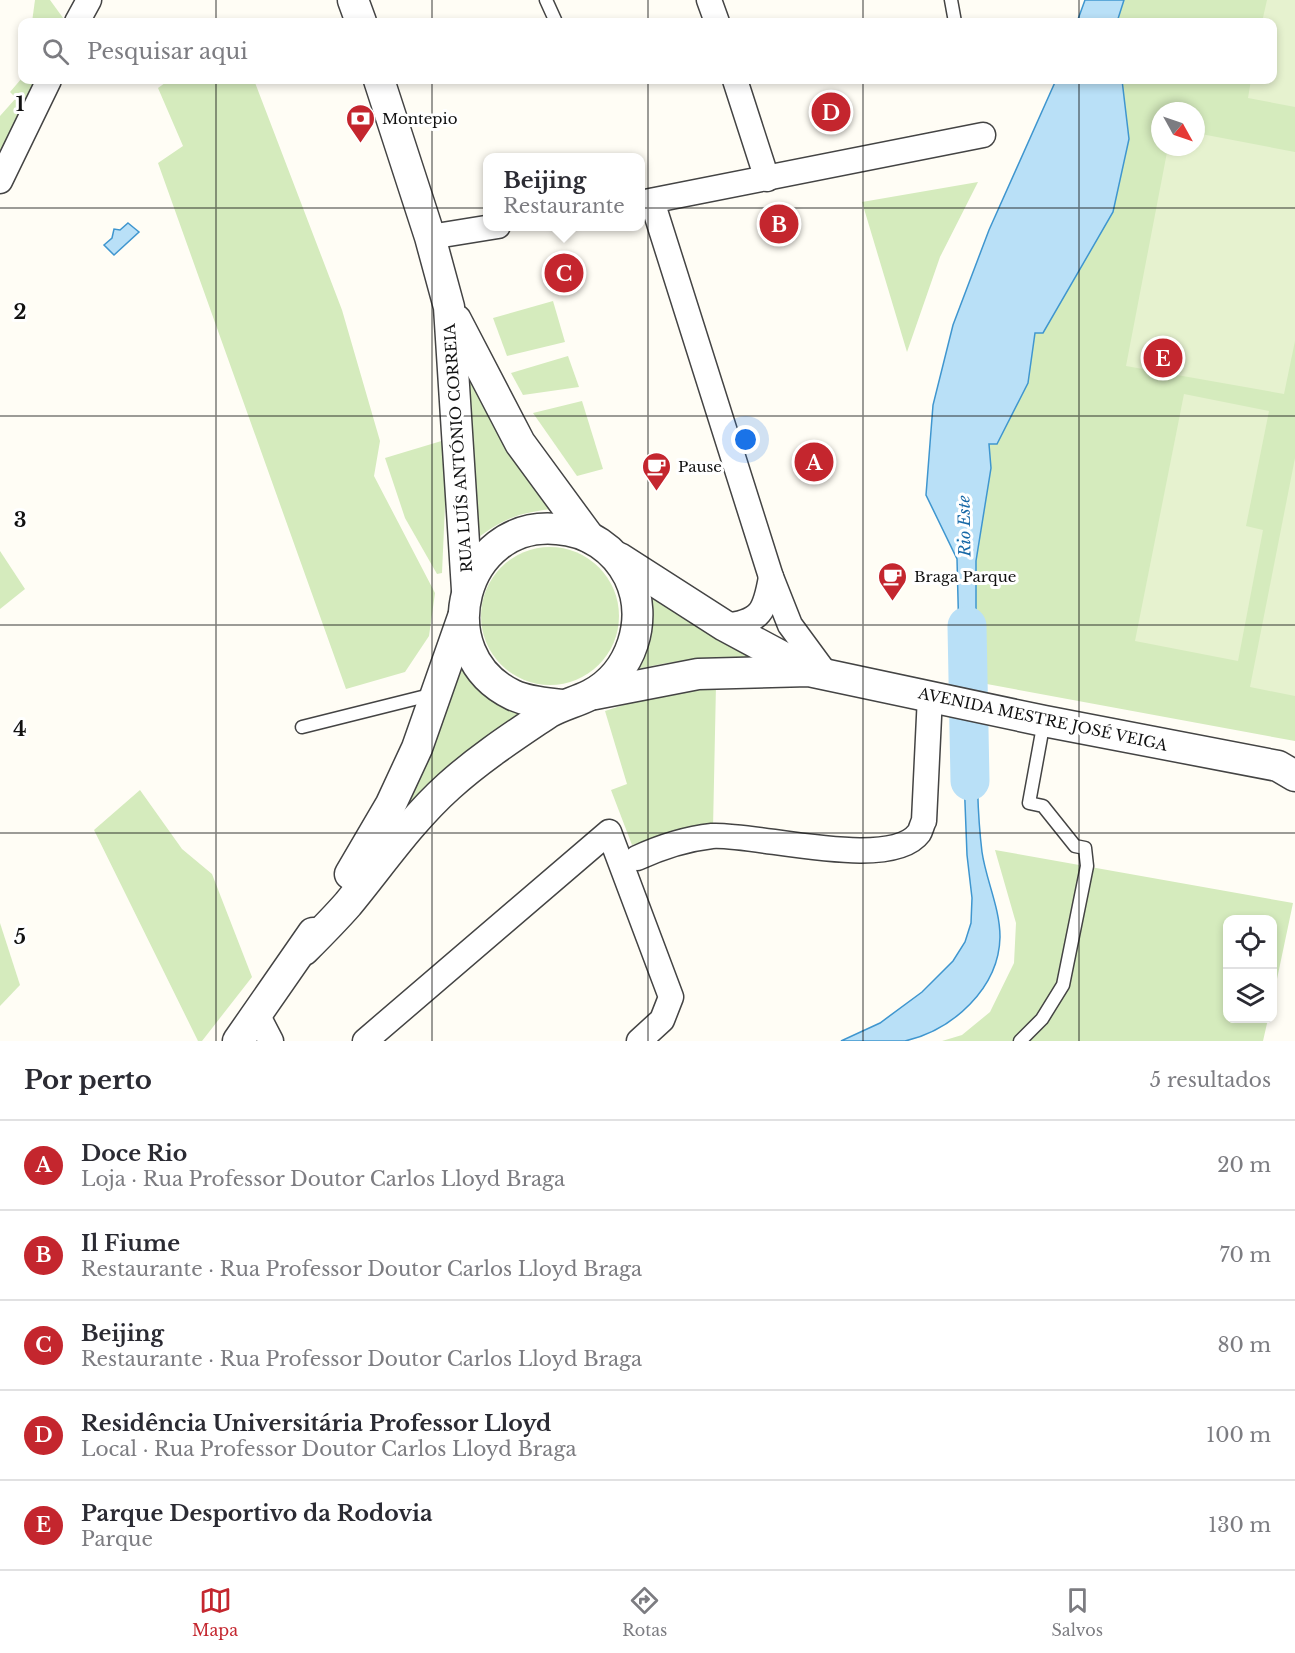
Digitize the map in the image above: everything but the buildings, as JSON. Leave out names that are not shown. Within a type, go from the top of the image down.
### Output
[{"type":"street","points":[[79,18],[89,0]]},
{"type":"street","points":[[353,0],[360,18]]},
{"type":"street","points":[[709,0],[716,18]]},
{"type":"street","points":[[0,181],[47,84]]},
{"type":"street","name":"RUA LUÍS ANTÓNIO CORREIA","points":[[380,84],[430,237],[449,306],[520,443],[601,545]]},
{"type":"street","points":[[736,84],[767,178]]},
{"type":"street","points":[[818,673],[790,625],[771,577],[646,202],[983,135]]},
{"type":"street","points":[[430,237],[483,228]]},
{"type":"street","name":"RUA LUÍS ANTÓNIO CORREIA","points":[[238,1041],[304,950],[391,804],[417,748],[438,693],[446,660],[465,603],[449,306]]},
{"type":"street","points":[[554,528],[601,545],[625,569],[634,588],[637,603],[633,643],[618,671],[575,700],[530,701],[514,695],[489,678],[469,647],[465,603],[476,571],[487,555],[503,542],[519,534],[554,528]]},
{"type":"street","name":"AVENIDA MESTRE JOSÉ VEIGA","points":[[601,545],[725,626],[818,673]]},
{"type":"street","points":[[725,626],[743,624],[756,618],[766,604],[771,577]]},
{"type":"street","name":"AVENIDA MESTRE JOSÉ VEIGA","points":[[575,700],[698,674],[818,673],[1044,721],[1289,768]]},
{"type":"street","points":[[637,858],[669,844],[712,836],[842,850],[883,848],[906,843],[918,834],[924,821],[938,698]]},
{"type":"street","name":"RUA LUÍS ANTÓNIO CORREIA","points":[[304,950],[348,904],[389,851],[448,787],[495,749],[575,700]]},
{"type":"street","points":[[366,1041],[609,831],[671,997],[662,1020],[639,1041]]},
{"type":"street","points":[[257,1014],[271,1041]]},
{"type":"lane","points":[[546,0],[554,18]]},
{"type":"lane","points":[[951,0],[954,18]]},
{"type":"lane","points":[[302,727],[438,693]]},
{"type":"lane","points":[[1020,1041],[1042,1019],[1063,985],[1087,866],[1085,848],[1075,846],[1043,806],[1029,803],[1044,721]]},
{"type":"green space","points":[[35,0],[50,0],[63,18],[33,18]]},
{"type":"green space","points":[[1124,0],[1295,0],[1295,741],[976,682],[976,561],[991,468],[989,443],[1028,383],[1035,333],[1129,139],[1122,84],[1277,84],[1277,18],[1118,18]]},
{"type":"green space","points":[[1267,0],[1295,0],[1295,107],[1248,98],[1250,84],[1277,84],[1277,18],[1263,18]]},
{"type":"green space","points":[[18,83],[37,84],[0,156],[0,116],[16,98],[10,92]]},
{"type":"green space","points":[[164,84],[256,84],[342,310],[380,441],[374,476],[435,593],[429,636],[405,672],[346,689],[158,163],[183,146],[158,88]]},
{"type":"green space","points":[[1205,135],[1295,152],[1295,341],[1284,394],[1126,366],[1166,156],[1205,156]]},
{"type":"green space","points":[[978,182],[940,257],[907,352],[862,202]]},
{"type":"green space","points":[[553,301],[565,342],[507,356],[493,318]]},
{"type":"green space","points":[[458,335],[559,508],[522,514],[493,527],[471,543]]},
{"type":"green space","points":[[568,356],[579,387],[523,395],[511,373]]},
{"type":"green space","points":[[1184,394],[1269,411],[1246,526],[1263,530],[1238,661],[1135,641]]},
{"type":"green space","points":[[582,401],[603,469],[577,476],[533,413]]},
{"type":"green space","points":[[448,439],[442,573],[437,574],[405,518],[385,458]]},
{"type":"green space","points":[[1295,458],[1295,696],[1250,687]]},
{"type":"green space","points":[[550,547],[576,552],[599,567],[614,590],[619,616],[614,642],[599,665],[576,680],[550,685],[524,680],[501,665],[486,642],[481,616],[486,590],[501,567],[524,552]]},
{"type":"green space","points":[[0,551],[25,589],[0,609]]},
{"type":"green space","points":[[649,589],[775,662],[738,658],[684,660],[631,671],[644,650],[653,624]]},
{"type":"green space","points":[[455,652],[531,710],[382,835]]},
{"type":"green space","points":[[716,685],[713,829],[670,835],[632,845],[611,790],[627,784],[605,711],[648,697]]},
{"type":"green space","points":[[140,790],[182,849],[212,874],[252,977],[202,1041],[198,1041],[94,830]]},
{"type":"green space","points":[[995,850],[1293,903],[1277,979],[1277,915],[1223,915],[1223,1023],[1267,1023],[1263,1041],[942,1041],[962,1035],[990,1012],[1014,963],[1016,923]]},
{"type":"green space","points":[[0,923],[20,985],[0,1006]]},
{"type":"water","points":[[1085,0],[1124,0],[1118,18],[1078,18]]},
{"type":"water","points":[[1054,84],[1122,84],[1129,139],[1113,212],[1043,333],[1035,333],[1028,383],[997,444],[989,444],[991,468],[976,561],[976,682],[960,678],[957,559],[926,495],[933,405],[953,325],[989,230]]},
{"type":"water","points":[[128,223],[139,232],[114,255],[104,245],[112,238],[114,229],[120,230]]},
{"type":"water","points":[[962,725],[977,729],[978,806],[982,852],[999,926],[998,956],[982,989],[970,1004],[940,1027],[905,1041],[841,1041],[880,1023],[922,992],[953,961],[965,942],[971,923],[972,898],[967,855]]},
{"type":"waterway","name":"Rio Este","points":[[967,626],[970,781]]},
{"type":"place","name":"Residência Universitária Professor Lloyd","points":[[831,112]]},
{"type":"place","name":"Montepio","points":[[361,144]]},
{"type":"place","name":"Il Fiume","points":[[779,224]]},
{"type":"place","name":"Beijing","points":[[564,273]]},
{"type":"place","name":"Parque Desportivo da Rodovia","points":[[1163,358]]},
{"type":"place","name":"Doce Rio","points":[[814,462]]},
{"type":"place","name":"Pause","points":[[657,492]]},
{"type":"place","name":"Braga Parque","points":[[893,602]]}]
